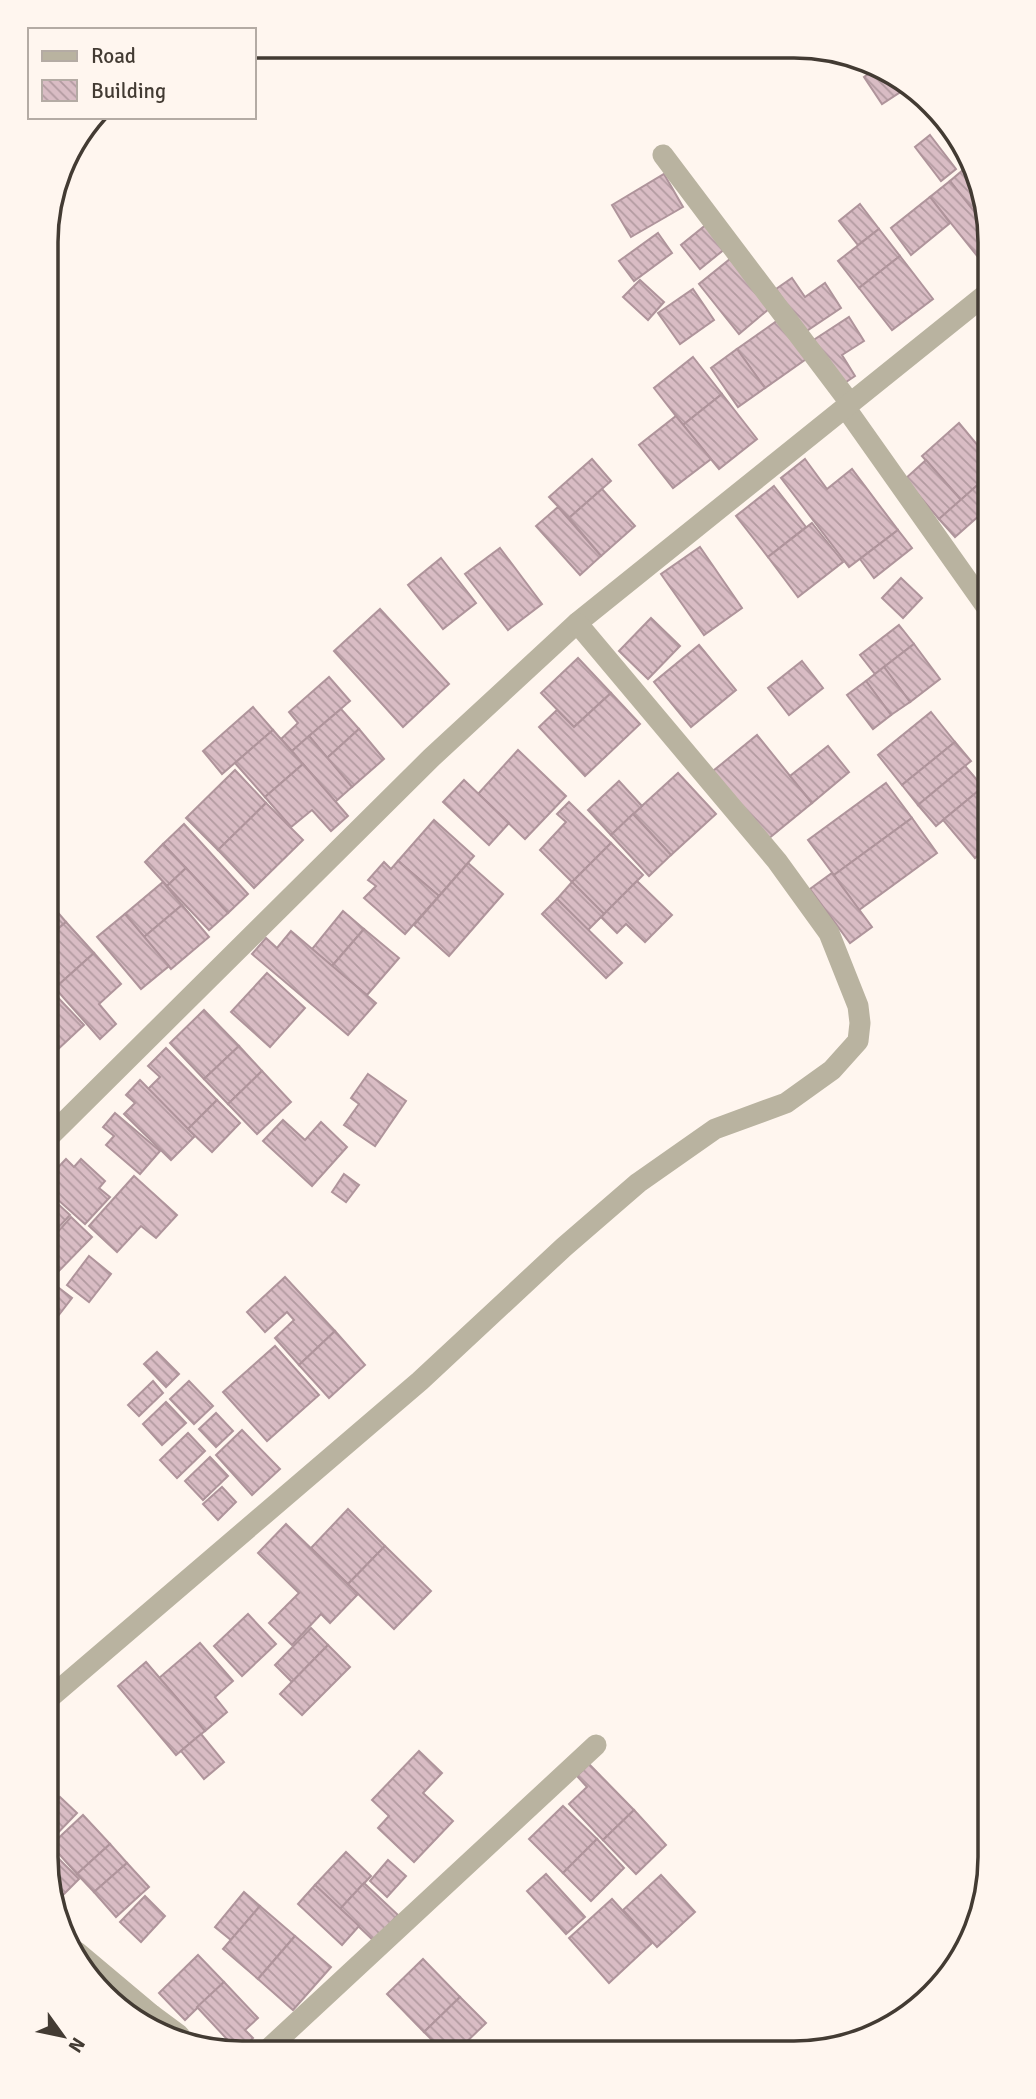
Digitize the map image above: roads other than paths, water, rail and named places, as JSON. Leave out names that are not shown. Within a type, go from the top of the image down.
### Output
[{"type":"street","points":[[663,155],[848,405],[978,596]]},
{"type":"street","points":[[58,1128],[431,758],[577,623],[978,301]]},
{"type":"street","points":[[58,1691],[420,1381],[638,1183],[715,1129],[786,1103],[832,1070],[858,1041],[858,1006],[829,933],[777,861],[577,623]]},
{"type":"street","points":[[277,2041],[596,1745]]},
{"type":"street","points":[[97,1970],[145,2014]]}]
